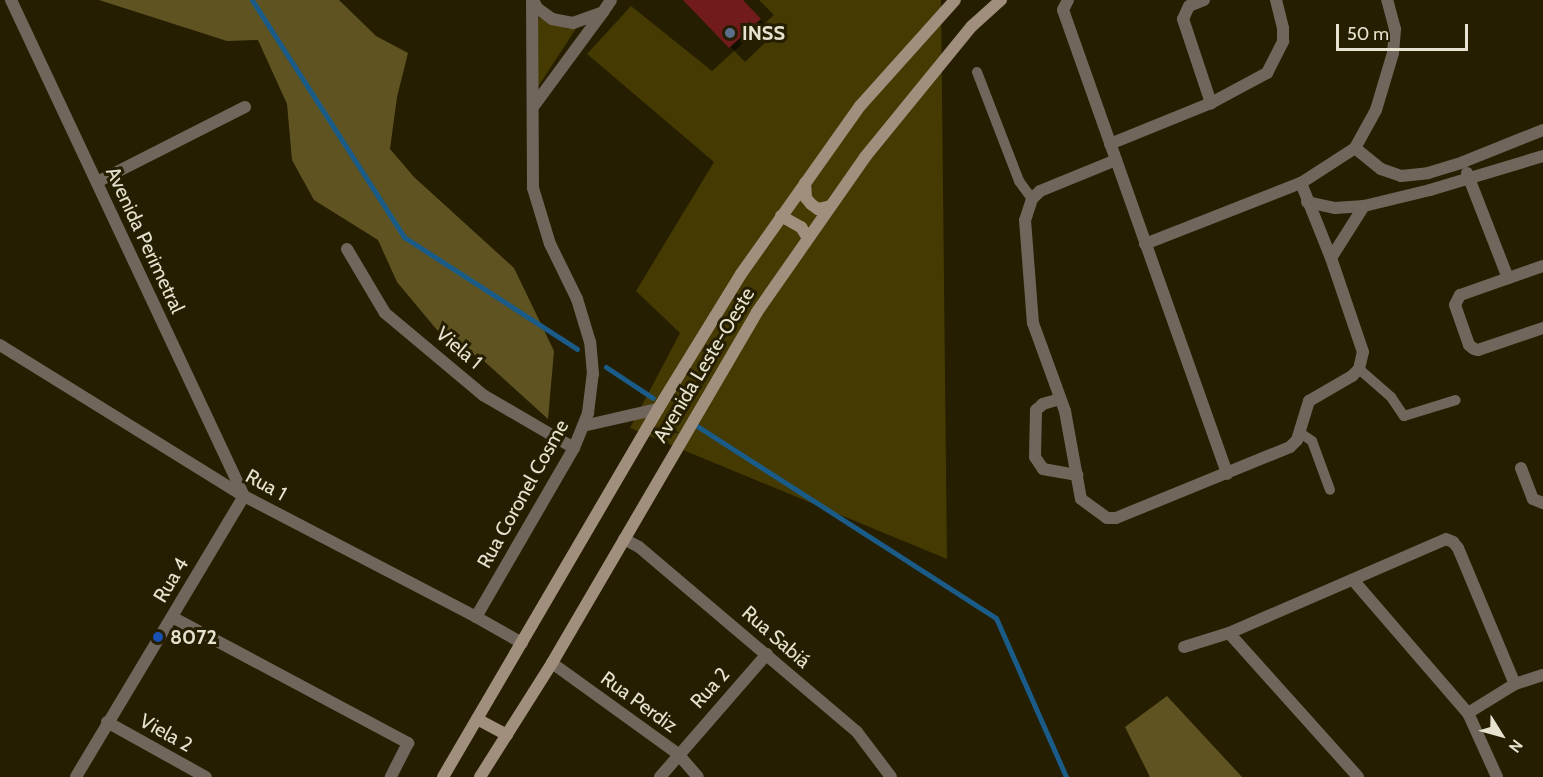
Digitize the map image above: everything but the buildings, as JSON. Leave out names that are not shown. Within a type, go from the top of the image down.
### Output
[{"type":"main road","name":"Avenida Leste-Oeste","points":[[443,777],[658,409],[781,216],[860,106],[955,0]]},
{"type":"main road","name":"Avenida Leste-Oeste","points":[[480,777],[552,663],[757,312],[865,157],[972,26],[1001,0]]},
{"type":"main road","points":[[805,183],[806,198],[811,204],[818,209],[831,206]]},
{"type":"main road","points":[[781,216],[801,226],[808,238]]},
{"type":"main road","points":[[477,719],[507,735]]},
{"type":"street","name":"Avenida Perimetral","points":[[11,0],[244,496]]},
{"type":"street","points":[[532,0],[537,8],[552,20],[573,23],[603,12]]},
{"type":"street","name":"Rua Coronel Cosme","points":[[476,617],[574,448],[588,414],[593,374],[590,342],[577,299],[550,244],[533,188],[532,0]]},
{"type":"street","points":[[533,108],[611,0]]},
{"type":"street","points":[[1068,0],[1064,10],[1227,474]]},
{"type":"street","points":[[1204,0],[1189,6],[1183,19],[1211,103]]},
{"type":"street","points":[[1110,144],[1211,103],[1259,79],[1272,65],[1283,41],[1284,28],[1276,0]]},
{"type":"street","points":[[1145,244],[1300,183],[1355,147],[1376,110],[1394,53],[1395,29],[1387,0]]},
{"type":"street","points":[[97,182],[245,107]]},
{"type":"street","points":[[1355,147],[1381,169],[1401,177],[1428,173],[1463,162],[1543,130]]},
{"type":"street","points":[[1307,202],[1335,208],[1364,206],[1543,156]]},
{"type":"street","points":[[1116,160],[1040,191],[1032,199],[1025,220],[1033,323],[1060,399],[1081,499],[1097,513],[1107,518],[1116,518],[1290,447],[1297,441],[1309,401],[1353,376],[1359,369],[1363,352],[1331,258],[1300,183]]},
{"type":"street","points":[[1463,162],[1508,278]]},
{"type":"street","points":[[1331,258],[1364,206]]},
{"type":"street","name":"Viela 1","points":[[347,249],[385,313],[483,394],[574,448]]},
{"type":"street","points":[[1543,266],[1460,295],[1456,300],[1469,345],[1478,350],[1543,328]]},
{"type":"street","name":"Rua 1","points":[[0,345],[244,496],[522,642]]},
{"type":"street","points":[[1060,399],[1043,404],[1036,410],[1035,457],[1043,469],[1077,475]]},
{"type":"street","points":[[583,426],[658,409]]},
{"type":"street","points":[[1521,468],[1533,499],[1543,503]]},
{"type":"street","name":"Rua 4","points":[[76,777],[244,496]]},
{"type":"street","name":"Rua Sabiá","points":[[624,539],[639,547],[857,732],[891,777]]},
{"type":"street","points":[[1184,647],[1228,633],[1446,539],[1453,542],[1515,684]]},
{"type":"street","points":[[1353,580],[1468,713],[1497,777]]},
{"type":"street","points":[[172,617],[408,744],[391,777]]},
{"type":"street","points":[[1228,633],[1358,777]]},
{"type":"street","name":"Rua 2","points":[[660,777],[767,654]]},
{"type":"street","name":"Rua Perdiz","points":[[552,663],[678,754],[698,777]]},
{"type":"street","points":[[1468,713],[1515,684],[1543,675]]},
{"type":"street","name":"Viela 2","points":[[107,722],[206,777]]},
{"type":"lane","points":[[977,72],[1019,181],[1032,199]]},
{"type":"lane","points":[[1359,369],[1391,397],[1404,416],[1456,400]]},
{"type":"lane","points":[[1299,432],[1312,441],[1330,490]]},
{"type":"shaded area","points":[[99,0],[339,0],[376,36],[408,53],[397,97],[390,149],[414,177],[514,268],[554,351],[548,419],[484,361],[437,330],[397,282],[378,240],[314,200],[292,160],[287,104],[258,40],[227,41]]},
{"type":"shaded area","points":[[759,0],[941,0],[947,559],[630,428],[680,333],[636,291],[714,162],[587,54],[631,6],[712,71],[774,15]]},
{"type":"shaded area","points":[[537,17],[568,29],[577,27],[536,90]]},
{"type":"shaded area","points":[[1167,696],[1242,777],[1150,777],[1125,727]]},
{"type":"waterway","points":[[252,0],[404,237],[577,349]]},
{"type":"waterway","points":[[606,367],[653,398]]},
{"type":"waterway","points":[[697,426],[996,618],[1066,777]]},
{"type":"place","name":"INSS","points":[[730,33]]},
{"type":"place","name":"8072","points":[[158,637]]}]
